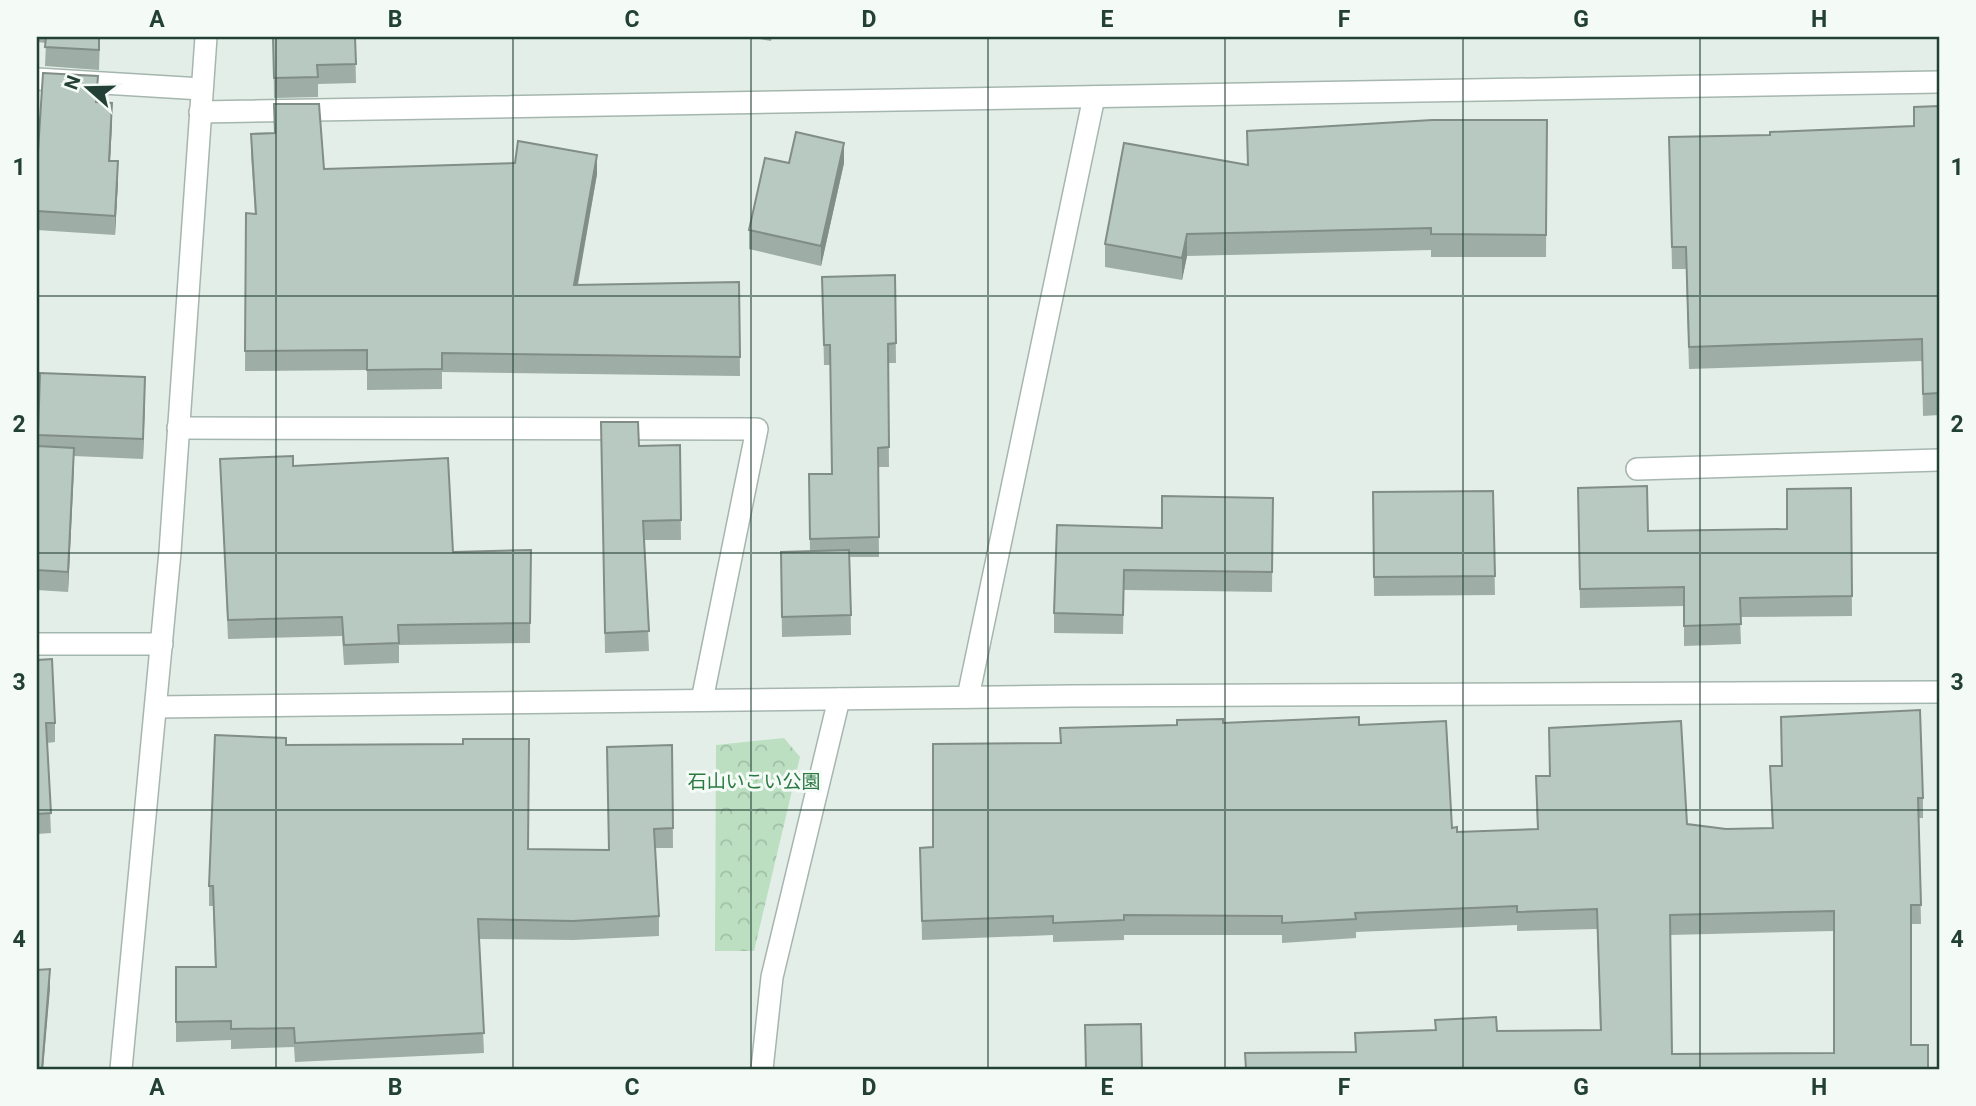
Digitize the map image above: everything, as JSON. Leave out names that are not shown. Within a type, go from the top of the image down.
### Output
[{"type":"street","points":[[121,1069],[162,644],[205,37]]},
{"type":"street","points":[[37,79],[202,89]]},
{"type":"street","points":[[200,112],[1939,82]]},
{"type":"street","points":[[968,697],[1094,97]]},
{"type":"street","points":[[178,428],[757,429],[702,700]]},
{"type":"street","points":[[1637,469],[1939,460]]},
{"type":"street","points":[[37,643],[162,644]]},
{"type":"street","points":[[156,707],[968,697],[1939,692]]},
{"type":"street","points":[[762,1069],[772,977],[839,699]]},
{"type":"green space","name":"石山いこい公園","points":[[784,738],[800,757],[754,951],[715,951],[716,745]]},
{"type":"building","points":[[46,37],[99,37],[99,50],[45,47]]},
{"type":"building","points":[[273,37],[355,37],[356,64],[317,65],[318,77],[274,78]]},
{"type":"building","points":[[43,73],[98,76],[96,102],[112,103],[109,161],[118,161],[115,216],[37,211]]},
{"type":"building","points":[[274,104],[319,104],[324,169],[515,163],[518,141],[597,155],[574,285],[739,282],[740,357],[442,353],[442,369],[367,370],[367,350],[245,351],[246,213],[256,214],[251,134],[275,133]]},
{"type":"building","points":[[1939,106],[1939,393],[1923,394],[1922,339],[1689,347],[1686,247],[1672,247],[1669,137],[1770,135],[1770,132],[1914,126],[1914,107]]},
{"type":"building","points":[[1432,120],[1547,120],[1546,235],[1431,234],[1431,228],[1187,234],[1182,258],[1105,244],[1124,143],[1248,165],[1247,131]]},
{"type":"building","points":[[796,132],[844,143],[821,246],[749,230],[765,158],[789,163]]},
{"type":"building","points":[[895,275],[896,343],[888,344],[889,447],[878,448],[879,537],[810,539],[809,474],[832,474],[830,345],[824,345],[822,277]]},
{"type":"building","points":[[40,373],[145,377],[143,439],[38,435]]},
{"type":"building","points":[[601,422],[638,422],[639,446],[680,445],[681,520],[643,521],[649,631],[605,633]]},
{"type":"building","points":[[37,446],[74,448],[68,572],[37,570]]},
{"type":"building","points":[[293,456],[293,466],[448,458],[453,552],[531,550],[530,623],[398,625],[399,643],[344,645],[342,617],[228,620],[220,459]]},
{"type":"building","points":[[1647,486],[1648,531],[1787,529],[1787,489],[1851,488],[1852,596],[1740,598],[1741,624],[1684,626],[1684,587],[1580,589],[1578,488]]},
{"type":"building","points":[[1493,491],[1495,576],[1374,577],[1373,492]]},
{"type":"building","points":[[1162,496],[1273,498],[1272,572],[1124,570],[1123,615],[1054,613],[1057,525],[1162,528]]},
{"type":"building","points":[[849,550],[851,615],[782,617],[781,552]]},
{"type":"building","points":[[52,659],[55,723],[46,723],[51,813],[37,814],[37,660]]},
{"type":"building","points":[[1920,710],[1923,798],[1918,798],[1921,905],[1911,905],[1911,1045],[1928,1045],[1928,1069],[1246,1069],[1245,1053],[1356,1052],[1355,1033],[1436,1030],[1435,1020],[1496,1017],[1497,1031],[1601,1030],[1597,909],[1517,912],[1517,906],[1355,913],[1356,919],[1282,923],[1282,916],[1124,915],[1124,920],[1053,923],[1053,916],[922,921],[920,848],[933,847],[933,744],[1061,743],[1060,728],[1177,725],[1177,720],[1223,719],[1223,723],[1359,717],[1359,725],[1446,721],[1452,828],[1457,827],[1457,832],[1538,829],[1536,776],[1550,776],[1549,728],[1681,721],[1687,824],[1726,829],[1773,828],[1770,766],[1782,766],[1781,717]],"holes":[[[1834,911],[1834,1053],[1672,1054],[1670,915]]]},
{"type":"building","points":[[215,735],[286,738],[286,745],[463,744],[463,739],[529,739],[528,849],[609,850],[607,747],[672,745],[673,828],[654,829],[659,916],[573,921],[478,919],[484,1033],[295,1043],[294,1028],[231,1029],[231,1021],[176,1022],[176,967],[216,967],[213,886],[209,886]]},
{"type":"building","points":[[50,969],[42,1069],[37,1069],[37,970]]},
{"type":"building","points":[[1141,1024],[1142,1069],[1086,1069],[1085,1025]]}]
